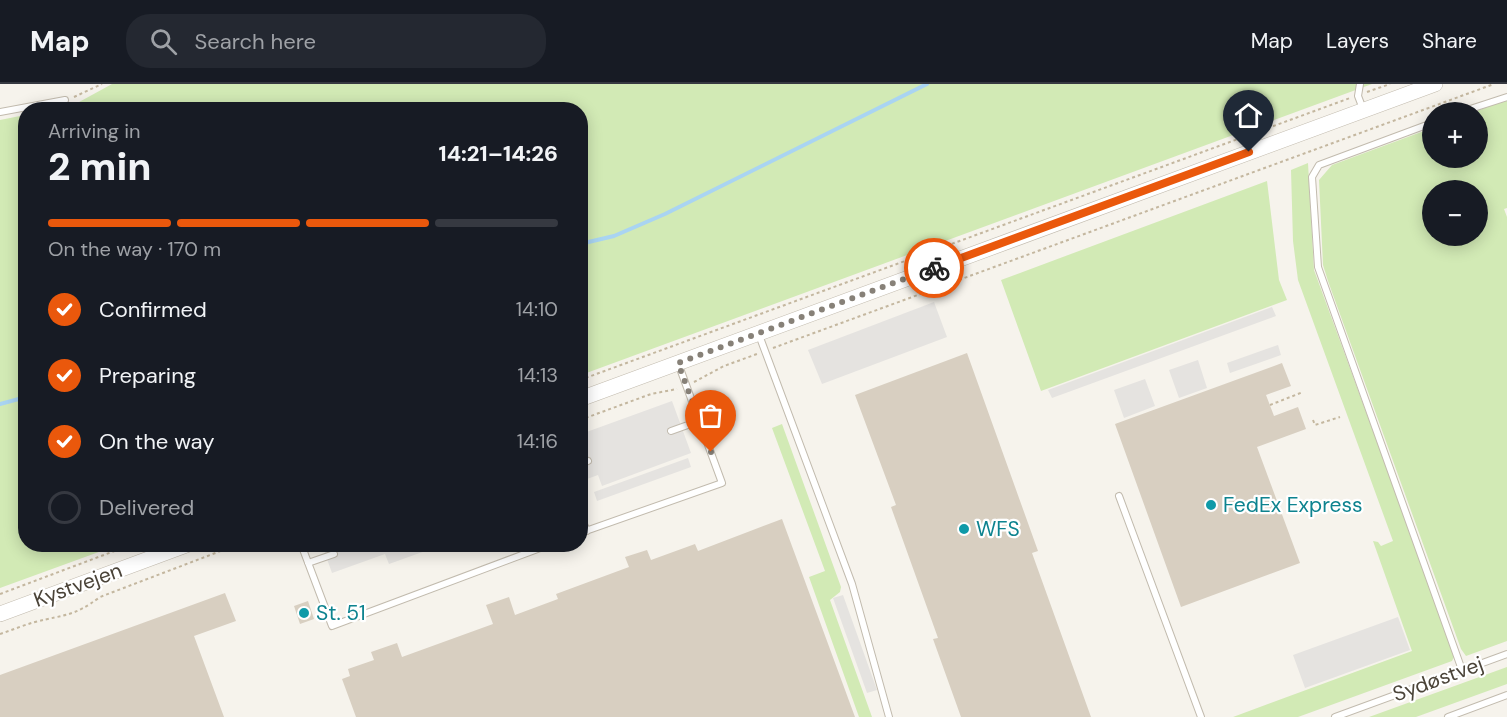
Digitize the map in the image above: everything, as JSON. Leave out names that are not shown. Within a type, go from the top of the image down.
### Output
[{"type":"street","points":[[588,396],[1360,103],[1435,84]]},
{"type":"street","name":"Kystvejen","points":[[0,614],[167,552]]},
{"type":"lane","points":[[1360,84],[1360,103]]},
{"type":"lane","points":[[1488,103],[1507,97]]},
{"type":"lane","points":[[54,102],[65,100]]},
{"type":"lane","points":[[0,112],[18,109]]},
{"type":"lane","points":[[1422,127],[1319,165],[1312,177],[1318,267],[1462,670]]},
{"type":"lane","points":[[758,333],[852,584],[889,717]]},
{"type":"lane","points":[[588,531],[722,483],[678,363]]},
{"type":"lane","points":[[671,431],[699,421]]},
{"type":"lane","points":[[1119,496],[1201,717]]},
{"type":"lane","points":[[303,552],[332,626],[530,552]]},
{"type":"lane","points":[[308,563],[334,554]]},
{"type":"lane","name":"Sydøstvej","points":[[1335,717],[1507,654]]},
{"type":"lane","points":[[1448,717],[1507,695]]},
{"type":"path","points":[[65,100],[102,84]]},
{"type":"path","points":[[588,377],[1360,103],[1390,84]]},
{"type":"path","points":[[588,417],[651,394],[667,393],[724,366],[1494,84]]},
{"type":"path","points":[[1270,405],[1303,392]]},
{"type":"path","points":[[1313,420],[1315,426],[1340,417]]},
{"type":"path","points":[[0,594],[112,552]]},
{"type":"path","points":[[0,634],[36,621],[60,618],[83,609],[100,597],[219,552]]},
{"type":"green space","points":[[112,84],[1372,84],[588,372],[588,102],[79,102]]},
{"type":"green space","points":[[1507,100],[1507,208],[1504,209],[1507,217],[1507,641],[1466,656],[1461,649],[1323,265],[1319,180],[1332,165],[1422,132],[1422,168],[1488,168],[1488,107]]},
{"type":"green space","points":[[18,116],[18,552],[99,552],[0,588],[0,120]]},
{"type":"green space","points":[[1308,163],[1314,270],[1455,655],[1452,661],[1298,717],[1233,717],[1412,651],[1373,541],[1378,542],[1381,546],[1393,541],[1298,280],[1293,241],[1291,170]]},
{"type":"green space","points":[[1267,181],[1279,280],[1287,300],[1041,391],[1001,280]]},
{"type":"green space","points":[[782,424],[841,587],[840,592],[830,600],[872,717],[859,717],[809,577],[825,571],[772,428]]},
{"type":"green space","points":[[1507,667],[1507,684],[1416,717],[1369,717]]},
{"type":"shaded area","points":[[934,302],[947,337],[822,384],[808,350]]},
{"type":"shaded area","points":[[1272,307],[1276,316],[1052,398],[1048,390]]},
{"type":"shaded area","points":[[1278,345],[1281,355],[1230,373],[1227,363]]},
{"type":"shaded area","points":[[1198,360],[1207,388],[1179,398],[1169,370]]},
{"type":"shaded area","points":[[1145,379],[1155,406],[1124,418],[1114,390]]},
{"type":"shaded area","points":[[672,401],[691,453],[602,486],[598,475],[588,479],[588,431]]},
{"type":"shaded area","points":[[688,458],[691,467],[597,501],[594,492]]},
{"type":"shaded area","points":[[324,552],[422,552],[389,564],[385,554],[332,573]]},
{"type":"shaded area","points":[[843,595],[877,690],[867,693],[833,598]]},
{"type":"shaded area","points":[[1398,617],[1410,650],[1305,688],[1293,655]]},
{"type":"building","points":[[967,353],[1038,551],[1032,553],[1091,717],[961,717],[933,639],[938,638],[891,507],[896,505],[855,395]]},
{"type":"building","name":"FedEx Express","points":[[1282,363],[1291,386],[1266,395],[1274,416],[1298,407],[1306,429],[1257,447],[1300,563],[1181,607],[1115,424]]},
{"type":"building","points":[[782,519],[855,717],[356,717],[342,679],[350,676],[348,669],[374,660],[371,652],[397,643],[402,657],[493,624],[486,605],[509,597],[515,615],[558,599],[556,594],[629,567],[625,557],[647,550],[651,560],[695,544],[698,551]]},
{"type":"building","points":[[225,593],[236,621],[194,636],[224,717],[0,717],[0,675]]},
{"type":"building","name":"St. 51","points":[[308,601],[314,619],[300,624],[294,606]]},
{"type":"waterway","points":[[588,242],[614,236],[665,214],[927,84]]},
{"type":"waterway","points":[[0,404],[18,399]]},
{"type":"way so far","points":[[711,452],[678,363],[934,268]]},
{"type":"place","name":"FedEx Express","points":[[1211,505]]},
{"type":"place","name":"WFS","points":[[964,529]]},
{"type":"place","name":"St. 51","points":[[304,613]]},
{"type":"route","points":[[934,268],[1249,152]]}]
